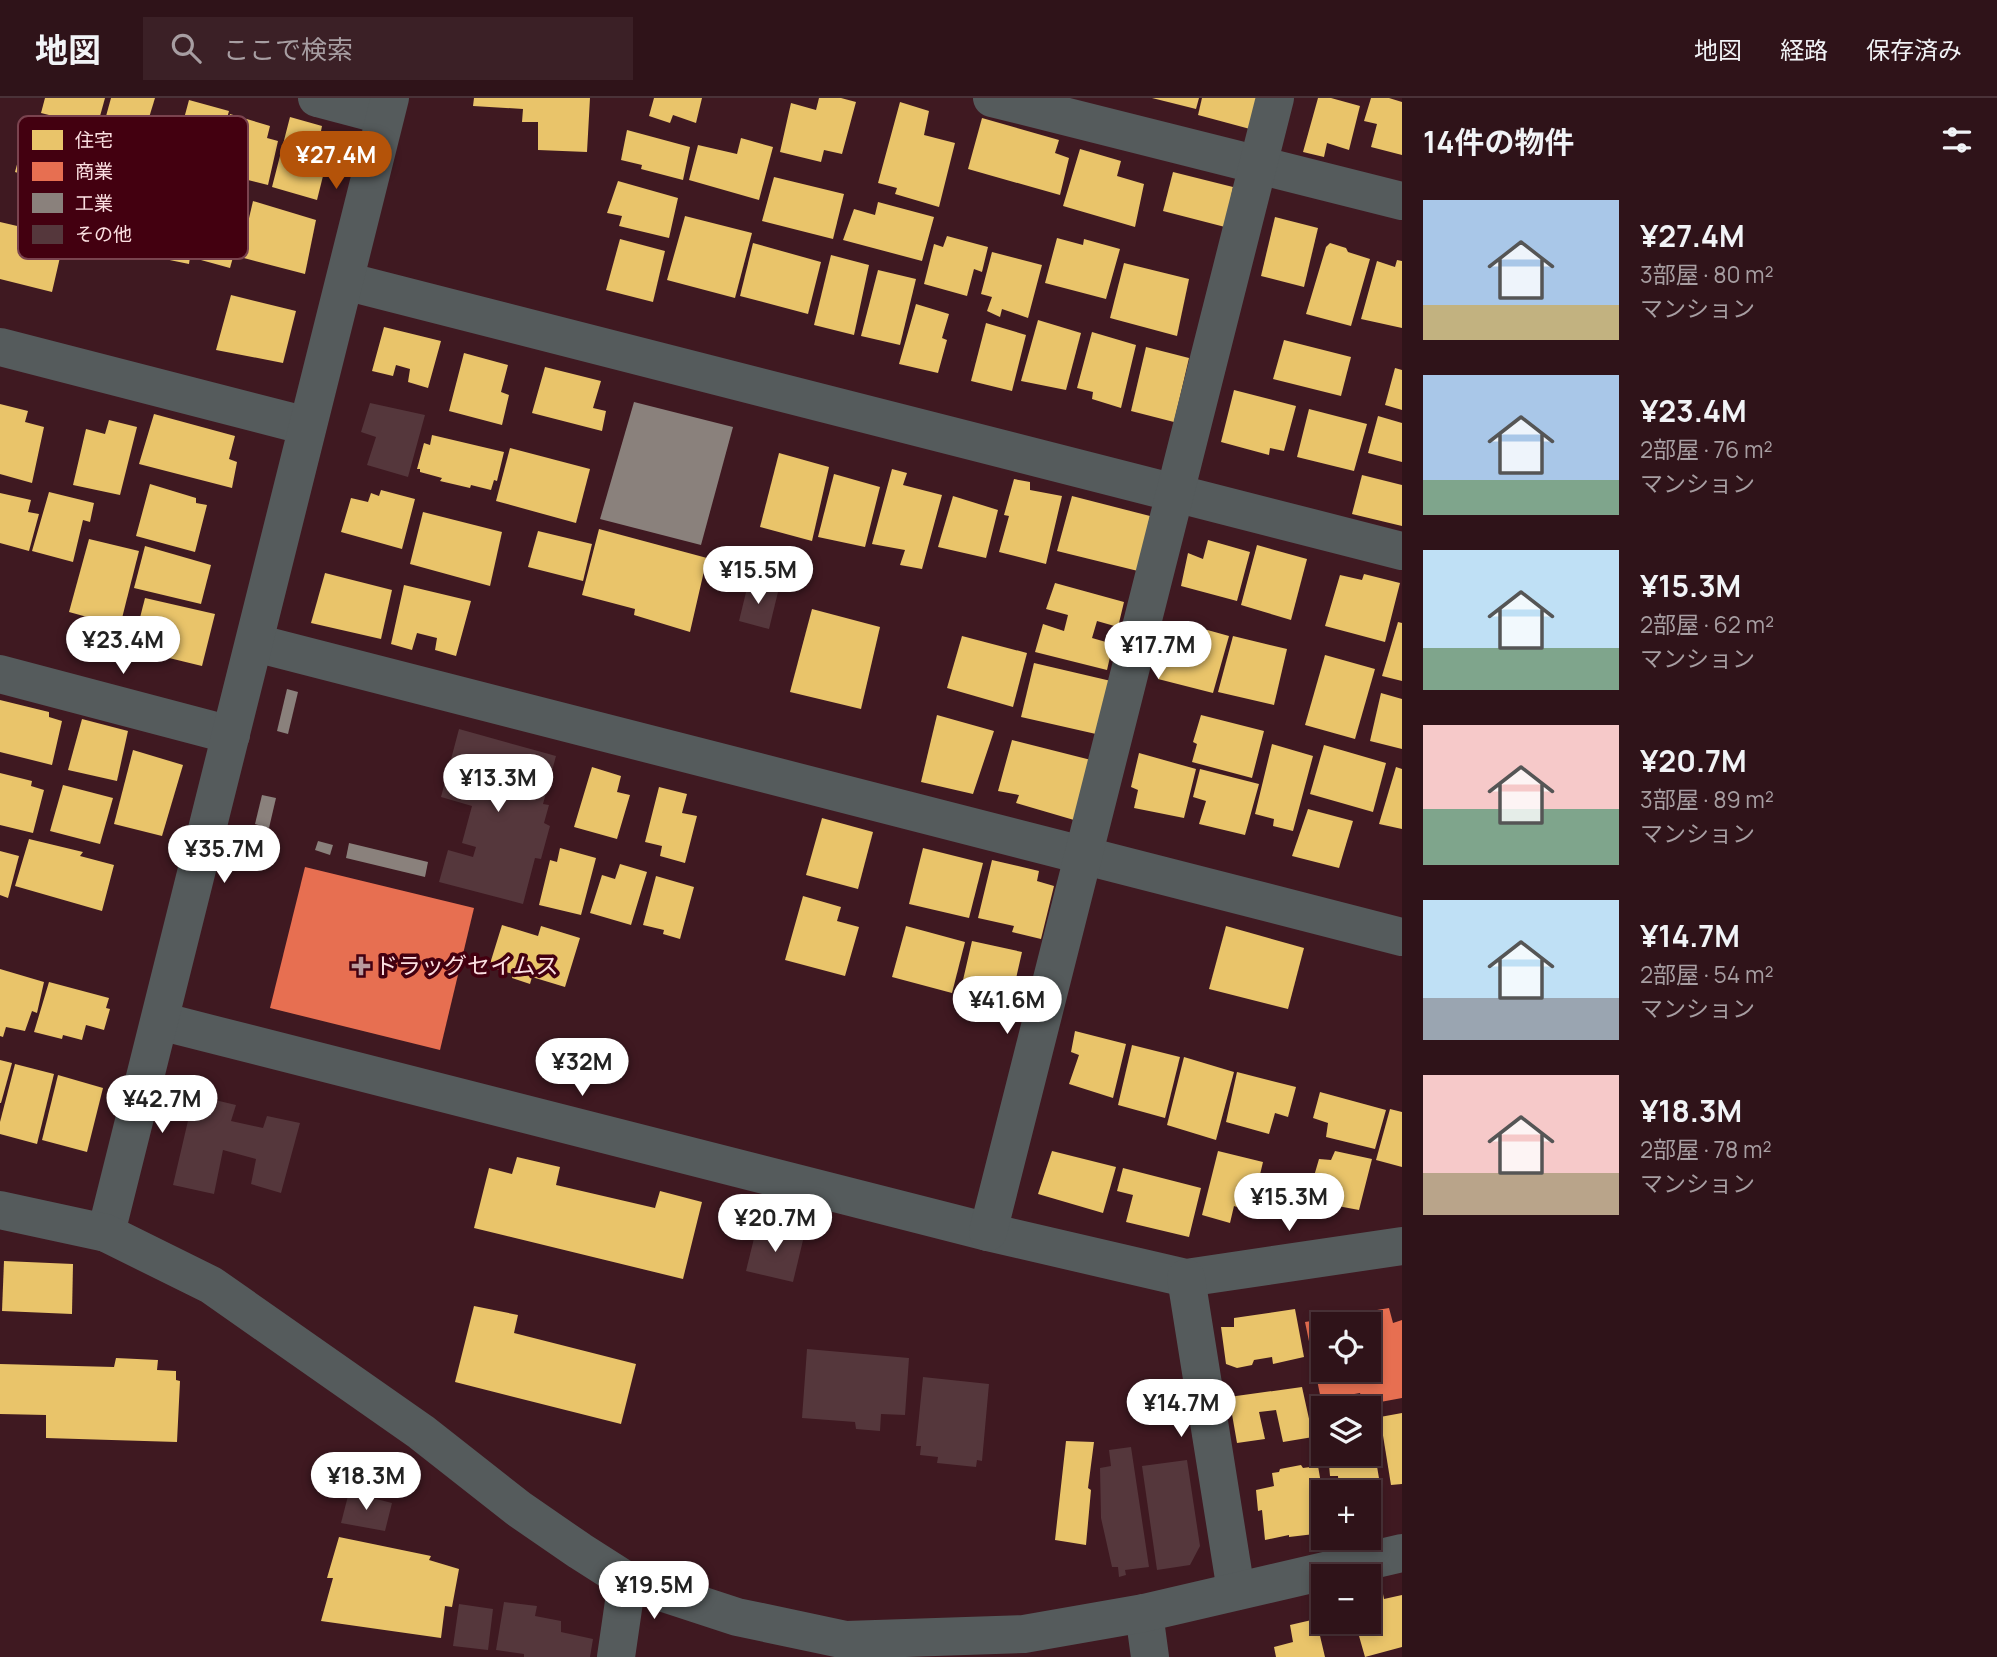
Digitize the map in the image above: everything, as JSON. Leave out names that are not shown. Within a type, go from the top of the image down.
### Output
[{"type":"street","points":[[106,1233],[230,735],[256,643],[307,426],[388,107],[317,98]]},
{"type":"street","points":[[992,98],[1402,201]]},
{"type":"street","points":[[988,1232],[1275,98]]},
{"type":"street","points":[[345,281],[1402,551]]},
{"type":"street","points":[[0,347],[307,426]]},
{"type":"street","points":[[256,643],[1402,937]]},
{"type":"street","points":[[0,674],[230,735]]},
{"type":"street","points":[[160,1021],[988,1232],[1186,1278],[1402,1246]]},
{"type":"street","points":[[0,1210],[106,1233],[211,1285],[421,1432],[519,1509],[627,1581],[737,1618],[846,1640],[1024,1634],[1144,1613],[1402,1553]]},
{"type":"street","points":[[1186,1278],[1236,1591]]},
{"type":"street","points":[[616,1657],[627,1581]]},
{"type":"street","points":[[1144,1613],[1150,1657]]},
{"type":"building: 住宅","points":[[45,98],[105,98],[100,116],[53,116],[41,113]]},
{"type":"building: 住宅","points":[[111,98],[155,98],[149,116],[106,116]]},
{"type":"building: 住宅","points":[[474,98],[590,98],[587,152],[538,150],[538,122],[522,122],[523,109],[473,106]]},
{"type":"building: 住宅","points":[[654,98],[702,98],[696,123],[673,115],[670,123],[649,116]]},
{"type":"building: 住宅","points":[[819,98],[841,98],[856,102],[842,154],[824,150],[821,162],[780,152],[791,103],[816,110]]},
{"type":"building: 住宅","points":[[1152,98],[1199,98],[1196,109]]},
{"type":"building: 住宅","points":[[1202,98],[1258,98],[1250,129],[1198,115]]},
{"type":"building: 住宅","points":[[1318,98],[1331,98],[1360,106],[1349,150],[1327,143],[1324,157],[1303,152]]},
{"type":"building: 住宅","points":[[1371,98],[1389,98],[1402,102],[1402,155],[1371,147],[1377,124],[1364,121]]},
{"type":"building: 住宅","points":[[189,100],[229,111],[228,116],[185,116]]},
{"type":"building: 住宅","points":[[900,102],[929,111],[924,135],[955,143],[939,207],[895,194],[897,188],[878,183]]},
{"type":"building: 住宅","points":[[290,117],[322,126],[320,136],[332,140],[317,200],[272,187]]},
{"type":"building: 住宅","points":[[982,118],[1059,140],[1055,153],[1069,158],[1060,195],[968,169]]},
{"type":"building: 住宅","points":[[248,119],[270,126],[267,138],[278,141],[268,185],[248,180]]},
{"type":"building: 住宅","points":[[627,130],[690,147],[683,180],[641,169],[642,165],[621,160]]},
{"type":"building: 住宅","points":[[741,138],[773,147],[759,200],[689,180],[698,145],[737,154]]},
{"type":"building: 住宅","points":[[1080,149],[1121,161],[1117,176],[1144,184],[1135,227],[1063,206]]},
{"type":"building: 住宅","points":[[1173,172],[1233,187],[1225,227],[1163,211]]},
{"type":"building: 住宅","points":[[774,177],[844,194],[833,239],[762,221]]},
{"type":"building: 住宅","points":[[618,181],[678,198],[669,238],[619,226],[622,216],[607,213]]},
{"type":"building: 住宅","points":[[253,201],[316,220],[305,274],[248,259],[248,223]]},
{"type":"building: 住宅","points":[[878,202],[934,217],[922,261],[843,240],[854,209],[875,215]]},
{"type":"building: 住宅","points":[[685,216],[752,233],[735,298],[667,280]]},
{"type":"building: 住宅","points":[[1275,217],[1318,228],[1304,287],[1261,276]]},
{"type":"building: 住宅","points":[[0,222],[18,226],[18,259],[60,259],[52,292],[0,279]]},
{"type":"building: 住宅","points":[[947,236],[988,247],[982,272],[974,269],[967,296],[924,284],[934,244],[943,247]]},
{"type":"building: 住宅","points":[[1057,238],[1083,245],[1084,239],[1120,249],[1106,299],[1045,283]]},
{"type":"building: 住宅","points":[[620,239],[665,251],[653,302],[606,290]]},
{"type":"building: 住宅","points":[[753,243],[821,262],[808,314],[740,296]]},
{"type":"building: 住宅","points":[[1330,243],[1370,259],[1351,326],[1306,314],[1326,247]]},
{"type":"building: 住宅","points":[[992,252],[1042,265],[1028,318],[1002,309],[1000,317],[987,311],[992,297],[981,294]]},
{"type":"building: 住宅","points":[[831,255],[869,265],[854,335],[814,325]]},
{"type":"building: 住宅","points":[[165,259],[190,259],[189,264]]},
{"type":"building: 住宅","points":[[197,259],[233,259],[230,268]]},
{"type":"building: 住宅","points":[[1397,260],[1402,261],[1402,328],[1361,319],[1377,261],[1395,267]]},
{"type":"building: 住宅","points":[[1124,263],[1189,279],[1177,336],[1110,318]]},
{"type":"building: 住宅","points":[[878,270],[916,279],[900,345],[861,336]]},
{"type":"building: 住宅","points":[[231,295],[296,311],[283,363],[216,350]]},
{"type":"building: 住宅","points":[[916,304],[949,314],[942,338],[947,340],[938,373],[899,364]]},
{"type":"building: 住宅","points":[[1038,320],[1081,333],[1066,390],[1021,381]]},
{"type":"building: 住宅","points":[[986,323],[1026,335],[1012,391],[971,381]]},
{"type":"building: 住宅","points":[[384,327],[441,341],[428,388],[408,382],[410,369],[396,365],[393,376],[372,371]]},
{"type":"building: 住宅","points":[[1092,332],[1136,345],[1121,408],[1092,399],[1093,392],[1077,388]]},
{"type":"building: 住宅","points":[[1284,340],[1351,357],[1341,396],[1273,379]]},
{"type":"building: 住宅","points":[[1146,347],[1189,358],[1174,422],[1131,411]]},
{"type":"building: 住宅","points":[[464,353],[508,365],[501,392],[509,395],[502,425],[449,411]]},
{"type":"building: 住宅","points":[[545,367],[601,381],[593,408],[606,411],[602,431],[532,413]]},
{"type":"building: 住宅","points":[[1395,368],[1402,370],[1402,410],[1385,405]]},
{"type":"building: 住宅","points":[[1234,390],[1296,406],[1284,451],[1270,448],[1269,455],[1221,442]]},
{"type":"building: 住宅","points":[[0,404],[28,411],[25,422],[44,427],[32,483],[0,474]]},
{"type":"building: 住宅","points":[[1309,409],[1367,424],[1354,471],[1297,457]]},
{"type":"building: 住宅","points":[[154,414],[235,436],[229,459],[237,462],[232,488],[139,464]]},
{"type":"building: 住宅","points":[[1378,416],[1402,423],[1402,462],[1368,453]]},
{"type":"building: 住宅","points":[[109,420],[137,427],[120,495],[73,485],[86,429],[105,434]]},
{"type":"building: 住宅","points":[[432,435],[504,452],[497,481],[494,480],[491,490],[440,481],[442,478],[420,472],[420,469],[417,469],[424,443],[430,445]]},
{"type":"building: 住宅","points":[[510,448],[590,469],[576,523],[496,501]]},
{"type":"building: 住宅","points":[[779,453],[829,467],[812,541],[760,527]]},
{"type":"building: 住宅","points":[[892,469],[907,473],[903,485],[942,495],[922,569],[900,565],[905,550],[872,544]]},
{"type":"building: 住宅","points":[[834,474],[880,487],[865,547],[818,537]]},
{"type":"building: 住宅","points":[[1362,475],[1402,485],[1402,526],[1352,514]]},
{"type":"building: 住宅","points":[[1014,479],[1030,482],[1030,490],[1062,496],[1046,564],[999,552],[1009,516],[1004,515]]},
{"type":"building: 住宅","points":[[150,484],[196,498],[196,503],[207,505],[195,552],[136,536]]},
{"type":"building: 住宅","points":[[381,490],[415,499],[402,549],[341,532],[351,498],[368,502],[371,493],[379,496]]},
{"type":"building: 住宅","points":[[49,492],[94,503],[90,522],[83,520],[73,562],[32,551]]},
{"type":"building: 住宅","points":[[0,493],[31,500],[28,512],[39,514],[29,551],[0,543]]},
{"type":"building: 住宅","points":[[953,496],[998,510],[986,558],[938,547]]},
{"type":"building: 住宅","points":[[1072,496],[1150,516],[1138,571],[1057,551]]},
{"type":"building: 住宅","points":[[423,512],[502,532],[490,586],[410,564]]},
{"type":"building: 住宅","points":[[599,529],[707,558],[690,632],[634,615],[635,609],[582,595]]},
{"type":"building: 住宅","points":[[538,531],[592,544],[583,581],[528,567]]},
{"type":"building: 住宅","points":[[89,539],[139,551],[120,626],[69,612]]},
{"type":"building: 住宅","points":[[1208,540],[1250,552],[1237,601],[1181,586],[1188,553],[1203,559]]},
{"type":"building: 住宅","points":[[1257,545],[1307,559],[1291,620],[1241,605]]},
{"type":"building: 住宅","points":[[145,546],[211,565],[201,604],[134,588]]},
{"type":"building: 住宅","points":[[325,573],[392,590],[381,639],[311,623]]},
{"type":"building: 住宅","points":[[1364,574],[1400,583],[1385,642],[1325,626],[1340,575],[1362,580]]},
{"type":"building: 住宅","points":[[1055,583],[1124,602],[1118,627],[1097,621],[1092,638],[1113,644],[1107,670],[1035,652],[1043,624],[1064,631],[1068,615],[1046,609]]},
{"type":"building: 住宅","points":[[404,585],[471,601],[456,656],[435,650],[437,638],[417,633],[412,650],[391,644]]},
{"type":"building: 住宅","points":[[145,598],[215,614],[202,666],[132,649]]},
{"type":"building: 住宅","points":[[812,609],[880,627],[861,709],[790,692]]},
{"type":"building: 住宅","points":[[1175,621],[1229,636],[1213,693],[1158,679]]},
{"type":"building: 住宅","points":[[1398,622],[1402,623],[1402,681],[1382,676]]},
{"type":"building: 住宅","points":[[962,636],[1027,653],[1013,707],[947,688]]},
{"type":"building: 住宅","points":[[1233,636],[1287,649],[1274,705],[1218,692]]},
{"type":"building: 住宅","points":[[1325,655],[1375,669],[1355,739],[1305,725]]},
{"type":"building: 住宅","points":[[1034,663],[1111,681],[1096,734],[1021,717]]},
{"type":"building: 住宅","points":[[1381,693],[1402,699],[1402,749],[1370,741]]},
{"type":"building: 住宅","points":[[0,700],[49,712],[49,717],[62,721],[52,765],[0,752]]},
{"type":"building: 住宅","points":[[937,715],[994,731],[973,794],[921,782]]},
{"type":"building: 住宅","points":[[1201,715],[1264,731],[1252,778],[1192,762],[1197,744],[1193,742]]},
{"type":"building: 住宅","points":[[82,719],[128,731],[117,781],[68,770]]},
{"type":"building: 住宅","points":[[1012,740],[1091,760],[1074,820],[1016,803],[1019,795],[998,791]]},
{"type":"building: 住宅","points":[[1272,744],[1313,756],[1293,831],[1273,826],[1274,819],[1255,814]]},
{"type":"building: 住宅","points":[[1324,745],[1386,763],[1373,812],[1310,794]]},
{"type":"building: 住宅","points":[[133,750],[183,765],[162,836],[114,824]]},
{"type":"building: 住宅","points":[[1139,753],[1196,769],[1184,818],[1134,808],[1138,790],[1131,787]]},
{"type":"building: 住宅","points":[[592,767],[621,776],[617,792],[630,795],[617,839],[574,827]]},
{"type":"building: 住宅","points":[[1396,767],[1402,769],[1402,829],[1379,824]]},
{"type":"building: 住宅","points":[[1200,769],[1259,784],[1245,835],[1199,824],[1206,801],[1193,797]]},
{"type":"building: 住宅","points":[[0,773],[32,781],[31,786],[44,790],[33,833],[0,825]]},
{"type":"building: 住宅","points":[[63,785],[113,798],[100,844],[50,831]]},
{"type":"building: 住宅","points":[[659,787],[687,794],[682,813],[697,816],[685,863],[660,856],[662,846],[645,842]]},
{"type":"building: 住宅","points":[[1308,809],[1353,821],[1339,868],[1292,856]]},
{"type":"building: 住宅","points":[[822,818],[873,832],[858,889],[806,875]]},
{"type":"building: 住宅","points":[[29,839],[83,852],[80,856],[114,865],[102,911],[15,886]]},
{"type":"building: 住宅","points":[[560,848],[596,858],[581,915],[539,905],[550,860],[557,862]]},
{"type":"building: 住宅","points":[[923,848],[983,863],[969,918],[909,904]]},
{"type":"building: 住宅","points":[[0,851],[19,856],[8,898],[0,895]]},
{"type":"building: 住宅","points":[[992,860],[1039,871],[1037,881],[1054,886],[1041,939],[1012,932],[1014,926],[978,918]]},
{"type":"building: 住宅","points":[[620,864],[647,872],[631,925],[590,913],[602,875],[615,879]]},
{"type":"building: 住宅","points":[[656,876],[694,887],[680,939],[663,934],[664,930],[643,925]]},
{"type":"building: 住宅","points":[[803,896],[841,907],[837,921],[859,927],[845,976],[785,960]]},
{"type":"building: 住宅","points":[[502,925],[538,936],[541,926],[580,938],[565,987],[532,977],[530,984],[512,978],[513,974],[489,967]]},
{"type":"building: 住宅","points":[[906,926],[965,942],[952,993],[892,977]]},
{"type":"building: 住宅","points":[[1226,926],[1304,948],[1288,1009],[1209,989]]},
{"type":"building: 住宅","points":[[972,941],[1022,952],[1015,983],[1023,985],[1018,1007],[960,993]]},
{"type":"building: 住宅","points":[[0,969],[44,982],[37,1013],[32,1011],[25,1031],[6,1027],[3,1037],[0,1036]]},
{"type":"building: 住宅","points":[[49,982],[109,998],[106,1008],[110,1009],[104,1030],[86,1025],[82,1040],[63,1035],[62,1039],[34,1032]]},
{"type":"building: 住宅","points":[[1075,1031],[1126,1044],[1113,1098],[1069,1084],[1079,1055],[1071,1052]]},
{"type":"building: 住宅","points":[[1132,1045],[1180,1057],[1165,1118],[1118,1105]]},
{"type":"building: 住宅","points":[[1184,1057],[1234,1072],[1216,1140],[1167,1125]]},
{"type":"building: 住宅","points":[[0,1060],[12,1063],[1,1103],[0,1103]]},
{"type":"building: 住宅","points":[[15,1064],[54,1074],[37,1144],[0,1134],[0,1122]]},
{"type":"building: 住宅","points":[[1237,1072],[1296,1087],[1288,1117],[1275,1113],[1269,1134],[1226,1122]]},
{"type":"building: 住宅","points":[[58,1075],[103,1088],[87,1152],[42,1140]]},
{"type":"building: 住宅","points":[[1320,1092],[1386,1110],[1375,1149],[1326,1137],[1328,1123],[1313,1118]]},
{"type":"building: 住宅","points":[[1390,1109],[1402,1112],[1402,1167],[1376,1160]]},
{"type":"building: 住宅","points":[[1052,1151],[1116,1167],[1103,1213],[1038,1194]]},
{"type":"building: 住宅","points":[[1218,1151],[1263,1162],[1251,1212],[1234,1206],[1230,1223],[1202,1215]]},
{"type":"building: 住宅","points":[[1335,1151],[1372,1159],[1359,1210],[1327,1204],[1332,1187],[1312,1183],[1319,1159],[1331,1160]]},
{"type":"building: 住宅","points":[[517,1157],[560,1167],[556,1185],[655,1208],[660,1191],[702,1202],[683,1279],[474,1228],[489,1168],[512,1174]]},
{"type":"building: 住宅","points":[[1123,1168],[1201,1188],[1189,1237],[1126,1222],[1133,1195],[1117,1191]]},
{"type":"building: 住宅","points":[[4,1261],[73,1264],[72,1314],[2,1311]]},
{"type":"building: 住宅","points":[[474,1306],[518,1315],[514,1333],[636,1364],[621,1424],[455,1382]]},
{"type":"building: 住宅","points":[[1295,1309],[1304,1357],[1273,1364],[1272,1357],[1254,1360],[1252,1365],[1237,1368],[1226,1364],[1221,1327],[1234,1327],[1234,1318]]},
{"type":"building: 住宅","points":[[116,1358],[158,1360],[157,1370],[176,1371],[176,1380],[180,1381],[177,1442],[46,1438],[46,1415],[0,1414],[0,1364],[114,1367]]},
{"type":"building: 住宅","points":[[1302,1387],[1311,1437],[1283,1442],[1276,1410],[1259,1412],[1265,1439],[1237,1443],[1229,1397]]},
{"type":"building: 住宅","points":[[1402,1413],[1402,1484],[1391,1485],[1381,1417]]},
{"type":"building: 住宅","points":[[1066,1441],[1094,1442],[1088,1488],[1091,1490],[1086,1545],[1055,1540]]},
{"type":"building: 住宅","points":[[1301,1465],[1303,1468],[1318,1466],[1320,1480],[1311,1480],[1311,1534],[1265,1540],[1262,1510],[1258,1511],[1256,1490],[1274,1486],[1272,1473],[1279,1472],[1280,1469]]},
{"type":"building: 住宅","points":[[1329,1466],[1377,1466],[1379,1480],[1338,1480],[1338,1476],[1330,1476]]},
{"type":"building: 住宅","points":[[339,1537],[431,1556],[429,1560],[459,1569],[452,1607],[445,1606],[441,1638],[321,1621],[333,1578],[327,1578]]},
{"type":"building: 住宅","points":[[1381,1594],[1384,1599],[1402,1595],[1402,1647],[1365,1657],[1358,1634],[1381,1634]]},
{"type":"building: 住宅","points":[[1311,1620],[1311,1634],[1320,1634],[1325,1657],[1276,1657],[1274,1647],[1293,1642],[1290,1625]]},
{"type":"building: 商業","points":[[305,867],[474,908],[440,1050],[270,1008]]},
{"type":"building: 商業","points":[[1389,1308],[1393,1323],[1402,1320],[1402,1398],[1381,1402],[1381,1396],[1361,1396],[1360,1393],[1320,1396],[1317,1382],[1381,1382],[1381,1312],[1365,1312]]},
{"type":"building: 商業","points":[[1311,1321],[1311,1351],[1305,1322]]},
{"type":"building: 工業","points":[[634,402],[733,427],[701,545],[600,519]]},
{"type":"building: 工業","points":[[287,689],[298,692],[288,734],[277,731]]},
{"type":"building: 工業","points":[[262,795],[276,798],[269,828],[255,824]]},
{"type":"building: 工業","points":[[318,841],[333,845],[330,855],[315,850]]},
{"type":"building: 工業","points":[[349,843],[428,862],[425,877],[346,858]]},
{"type":"building: その他","points":[[370,403],[425,415],[408,477],[367,465],[376,437],[361,432]]},
{"type":"building: その他","points":[[748,584],[778,592],[769,629],[739,621]]},
{"type":"building: その他","points":[[459,729],[556,756],[543,804],[549,805],[544,823],[550,826],[541,859],[535,858],[523,904],[439,882],[448,850],[473,857],[476,847],[462,843],[472,806],[441,797]]},
{"type":"building: その他","points":[[194,1095],[236,1105],[231,1121],[263,1128],[267,1116],[300,1123],[281,1193],[251,1184],[256,1159],[223,1150],[214,1194],[173,1185]]},
{"type":"building: その他","points":[[757,1226],[804,1236],[793,1282],[746,1271]]},
{"type":"building: その他","points":[[807,1349],[909,1358],[905,1415],[881,1414],[880,1431],[856,1429],[855,1422],[802,1418]]},
{"type":"building: その他","points":[[923,1377],[989,1384],[982,1461],[977,1460],[976,1467],[937,1463],[938,1457],[920,1455],[921,1446],[916,1446]]},
{"type":"building: その他","points":[[1131,1447],[1149,1567],[1125,1570],[1126,1575],[1119,1577],[1118,1567],[1112,1567],[1101,1518],[1100,1468],[1111,1466],[1109,1450]]},
{"type":"building: その他","points":[[1187,1460],[1200,1546],[1190,1565],[1157,1570],[1142,1466]]},
{"type":"building: その他","points":[[349,1492],[392,1503],[385,1531],[341,1523]]},
{"type":"building: その他","points":[[504,1602],[537,1606],[535,1616],[561,1621],[561,1632],[593,1639],[590,1657],[524,1657],[524,1654],[496,1650]]},
{"type":"building: その他","points":[[459,1604],[493,1609],[488,1650],[453,1646]]},
{"type":"place","name":"ドラッグセイムス","points":[[361,966]]}]
